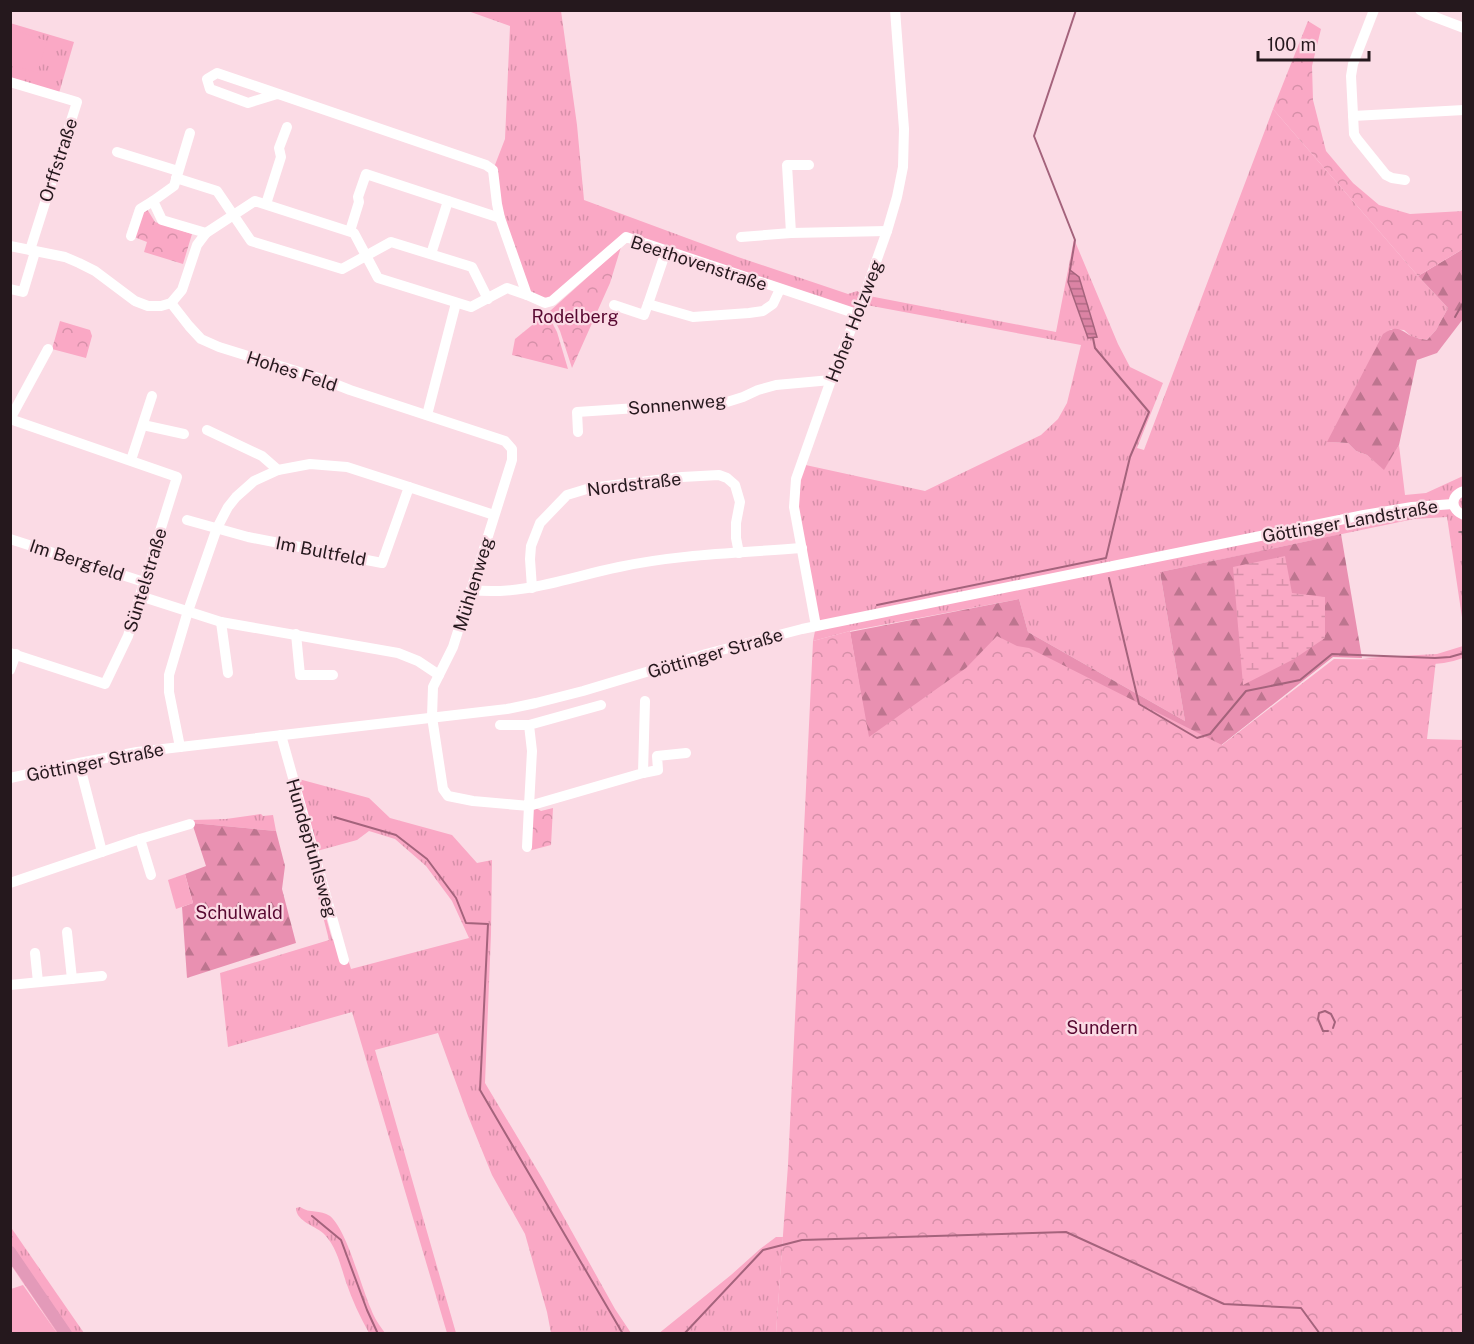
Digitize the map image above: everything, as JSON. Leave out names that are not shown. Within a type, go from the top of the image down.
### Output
[{"type":"main road","points":[[10,1252],[66,1334]]},
{"type":"street","name":"Hoher Holzweg","points":[[816,626],[794,507],[796,479],[887,231],[897,197],[903,167],[904,129],[895,10]]},
{"type":"street","points":[[1374,10],[1353,64],[1351,76],[1354,134],[1386,175],[1405,180]]},
{"type":"street","points":[[1420,10],[1464,28]]},
{"type":"street","points":[[277,94],[248,103],[210,89],[207,79],[217,73],[486,165],[493,170],[500,218],[527,295]]},
{"type":"street","name":"Orffstraße","points":[[10,82],[77,102],[33,251]]},
{"type":"street","points":[[1353,116],[1464,110]]},
{"type":"street","points":[[266,204],[281,157],[279,148],[286,127]]},
{"type":"street","points":[[131,236],[140,209],[174,186],[190,133]]},
{"type":"street","points":[[117,152],[217,191],[251,241],[342,269],[391,242],[472,267],[488,299]]},
{"type":"street","points":[[791,233],[787,165],[809,165]]},
{"type":"street","points":[[10,246],[65,257],[95,271],[135,302],[148,306],[161,306],[171,303],[182,290],[197,245],[206,233],[255,201],[350,231],[366,174],[500,218]]},
{"type":"street","points":[[153,201],[162,220],[206,233]]},
{"type":"street","points":[[431,254],[448,201]]},
{"type":"street","name":"Beethovenstraße","points":[[350,231],[354,233],[378,278],[471,307],[507,288],[545,303],[552,301],[626,237],[857,314]]},
{"type":"street","points":[[741,237],[791,233],[887,231]]},
{"type":"street","points":[[10,289],[23,292],[33,251]]},
{"type":"street","points":[[615,305],[644,315],[666,251]]},
{"type":"street","points":[[648,304],[693,317],[749,313],[763,311],[774,304],[780,289]]},
{"type":"street","name":"Hohes Feld","points":[[171,303],[201,339],[219,347],[505,441],[512,448]]},
{"type":"street","points":[[428,415],[456,303]]},
{"type":"street","points":[[48,349],[10,419],[131,460],[152,396]]},
{"type":"street","name":"Sonnenweg","points":[[578,432],[577,412],[727,402],[776,385],[831,380]]},
{"type":"street","points":[[143,424],[184,434]]},
{"type":"street","points":[[207,430],[262,456],[278,470]]},
{"type":"street","name":"Mühlenweg","points":[[512,448],[512,460],[453,647],[433,687],[432,717],[444,789],[448,796],[473,801],[529,806]]},
{"type":"street","name":"Süntelstraße","points":[[13,653],[105,684],[128,636],[177,477],[131,460]]},
{"type":"street","points":[[188,611],[217,528],[228,507],[244,489],[278,470],[310,464],[347,467],[494,515]]},
{"type":"street","name":"Nordstraße","points":[[532,588],[531,546],[540,523],[567,495],[590,488],[682,477],[719,475],[727,478],[735,485],[740,502],[736,523],[739,553]]},
{"type":"street","name":"Im Bultfeld","points":[[187,520],[248,537],[382,563],[409,487]]},
{"type":"street","points":[[1464,491],[1453,499],[1456,511],[1464,515]]},
{"type":"street","name":"Göttinger Landstraße","points":[[1248,538],[1412,507],[1453,504]]},
{"type":"street","name":"Im Bergfeld","points":[[10,538],[144,582]]},
{"type":"street","name":"Göttinger Straße","points":[[10,778],[137,752],[507,709],[583,691],[706,654],[816,626],[1248,538]]},
{"type":"street","points":[[471,590],[495,592],[532,588],[620,566],[692,556],[802,548]]},
{"type":"street","points":[[140,596],[221,622],[398,653],[418,661],[439,675]]},
{"type":"street","name":"Göttinger Straße","points":[[180,747],[169,692],[169,675],[188,611]]},
{"type":"street","points":[[221,622],[228,673]]},
{"type":"street","points":[[296,634],[300,675],[333,675]]},
{"type":"street","points":[[10,670],[13,653]]},
{"type":"street","points":[[643,774],[645,701]]},
{"type":"street","points":[[500,725],[529,725],[601,705]]},
{"type":"street","points":[[527,847],[532,751],[529,725]]},
{"type":"street","name":"Hundepfuhlsweg","points":[[280,735],[344,960]]},
{"type":"street","points":[[644,756],[686,753]]},
{"type":"street","points":[[529,806],[658,770],[657,756]]},
{"type":"street","points":[[79,763],[102,852]]},
{"type":"street","points":[[10,883],[189,824]]},
{"type":"street","points":[[140,839],[151,875]]},
{"type":"street","points":[[67,932],[72,979]]},
{"type":"street","points":[[35,953],[38,982]]},
{"type":"street","points":[[10,985],[102,976]]},
{"type":"green space","points":[[468,11],[561,11],[577,125],[584,200],[738,257],[848,294],[857,291],[864,295],[1056,332],[1074,239],[1130,367],[1163,383],[1137,448],[1144,450],[1273,109],[1448,308],[1436,330],[1427,340],[1412,337],[1404,330],[1391,329],[1328,442],[1348,443],[1356,451],[1367,455],[1384,469],[1399,445],[1405,495],[1426,493],[1463,476],[1463,624],[1447,517],[1414,519],[1160,572],[1185,721],[1028,632],[1019,599],[850,631],[813,641],[816,626],[794,507],[801,464],[925,491],[1041,435],[1058,419],[1067,403],[1081,345],[861,304],[857,314],[626,237],[552,301],[527,295],[500,218],[493,170],[505,139],[510,26]]},
{"type":"green space","points":[[1308,21],[1321,29],[1312,66],[1313,100],[1326,151],[1353,183],[1379,205],[1410,214],[1463,211],[1463,249],[1418,276],[1273,109]]},
{"type":"green space","points":[[10,23],[74,42],[59,93],[11,78]]},
{"type":"green space","points":[[11,29],[47,41],[37,73],[11,64]]},
{"type":"green space","points":[[147,209],[155,222],[192,234],[183,264],[144,252],[147,242],[134,237],[142,212]]},
{"type":"green space","name":"Rodelberg","points":[[621,247],[610,283],[572,368],[560,331],[550,311]]},
{"type":"green space","points":[[1463,249],[1463,319],[1437,353],[1417,360],[1399,445],[1384,470],[1367,455],[1356,451],[1348,443],[1327,442],[1383,334],[1398,329],[1411,336],[1427,340],[1436,330],[1448,308],[1418,276]]},
{"type":"green space","points":[[547,313],[557,332],[568,369],[512,355],[515,339]]},
{"type":"green space","points":[[60,321],[90,330],[92,336],[86,358],[52,349]]},
{"type":"green space","points":[[1341,534],[1362,658],[1333,657],[1210,754],[871,754],[850,632],[1019,599],[1028,632],[1185,721],[1160,572]]},
{"type":"green space","points":[[1285,556],[1292,593],[1325,597],[1325,638],[1294,659],[1243,685],[1233,567]]},
{"type":"green space","name":"Sundern","points":[[850,631],[869,737],[966,668],[997,636],[1017,646],[1029,648],[1222,745],[1334,659],[1436,660],[1427,739],[1464,740],[1463,1333],[776,1333],[788,1165],[813,641]]},
{"type":"green space","points":[[1463,646],[1463,658],[1438,664],[1413,664],[1362,658],[1437,654]]},
{"type":"green space","points":[[295,778],[369,798],[390,818],[452,835],[477,863],[492,860],[485,1083],[631,1333],[551,1333],[525,1234],[492,1175],[438,1033],[375,1050],[456,1333],[447,1333],[352,1012],[228,1047],[220,973],[329,940],[314,881],[316,881],[332,939],[341,937],[351,969],[469,938],[452,901],[426,866],[395,839],[369,831],[357,840],[317,851]]},
{"type":"green space","points":[[536,808],[541,811],[553,808],[551,845],[528,851],[530,813]]},
{"type":"green space","points":[[261,814],[263,816],[273,815],[276,831],[192,823],[189,819],[226,819]]},
{"type":"green space","name":"Schulwald","points":[[192,823],[276,831],[285,866],[282,889],[296,943],[187,978],[182,907],[193,903],[185,874],[206,866]]},
{"type":"green space","points":[[185,874],[193,903],[176,909],[168,880]]},
{"type":"green space","points":[[296,1208],[326,1214],[336,1223],[348,1246],[372,1312],[385,1333],[369,1333],[348,1289],[333,1246],[321,1232],[299,1217]]},
{"type":"green space","points":[[10,1226],[84,1333],[57,1333],[11,1265]]},
{"type":"green space","points":[[776,1237],[783,1237],[776,1333],[658,1334],[760,1249]]},
{"type":"green space","points":[[23,1285],[57,1333],[11,1333],[11,1289]]},
{"type":"shaded area","points":[[1070,270],[1079,277],[1097,337],[1088,338],[1068,282]]},
{"type":"waterway","points":[[1070,270],[1075,240],[1034,136],[1076,10]]},
{"type":"waterway","points":[[1455,317],[1464,301]]},
{"type":"waterway","points":[[877,605],[1106,558],[1130,457],[1149,412],[1095,348],[1093,338]]},
{"type":"waterway","points":[[1109,578],[1139,704],[1197,738],[1210,734],[1246,691],[1300,680],[1332,654],[1435,658],[1464,653]]},
{"type":"waterway","points":[[334,817],[396,835],[427,859],[456,898],[466,923],[488,924],[480,1090],[623,1334]]},
{"type":"waterway","points":[[1328,1031],[1323,1031],[1318,1019],[1319,1013],[1325,1011],[1331,1014],[1335,1022],[1333,1028]]},
{"type":"waterway","points":[[312,1216],[341,1240],[378,1334]]},
{"type":"waterway","points":[[684,1334],[763,1250],[802,1240],[1066,1232],[1224,1304],[1301,1308],[1320,1334]]},
{"type":"tram line","points":[[1459,532],[1464,532]]}]
